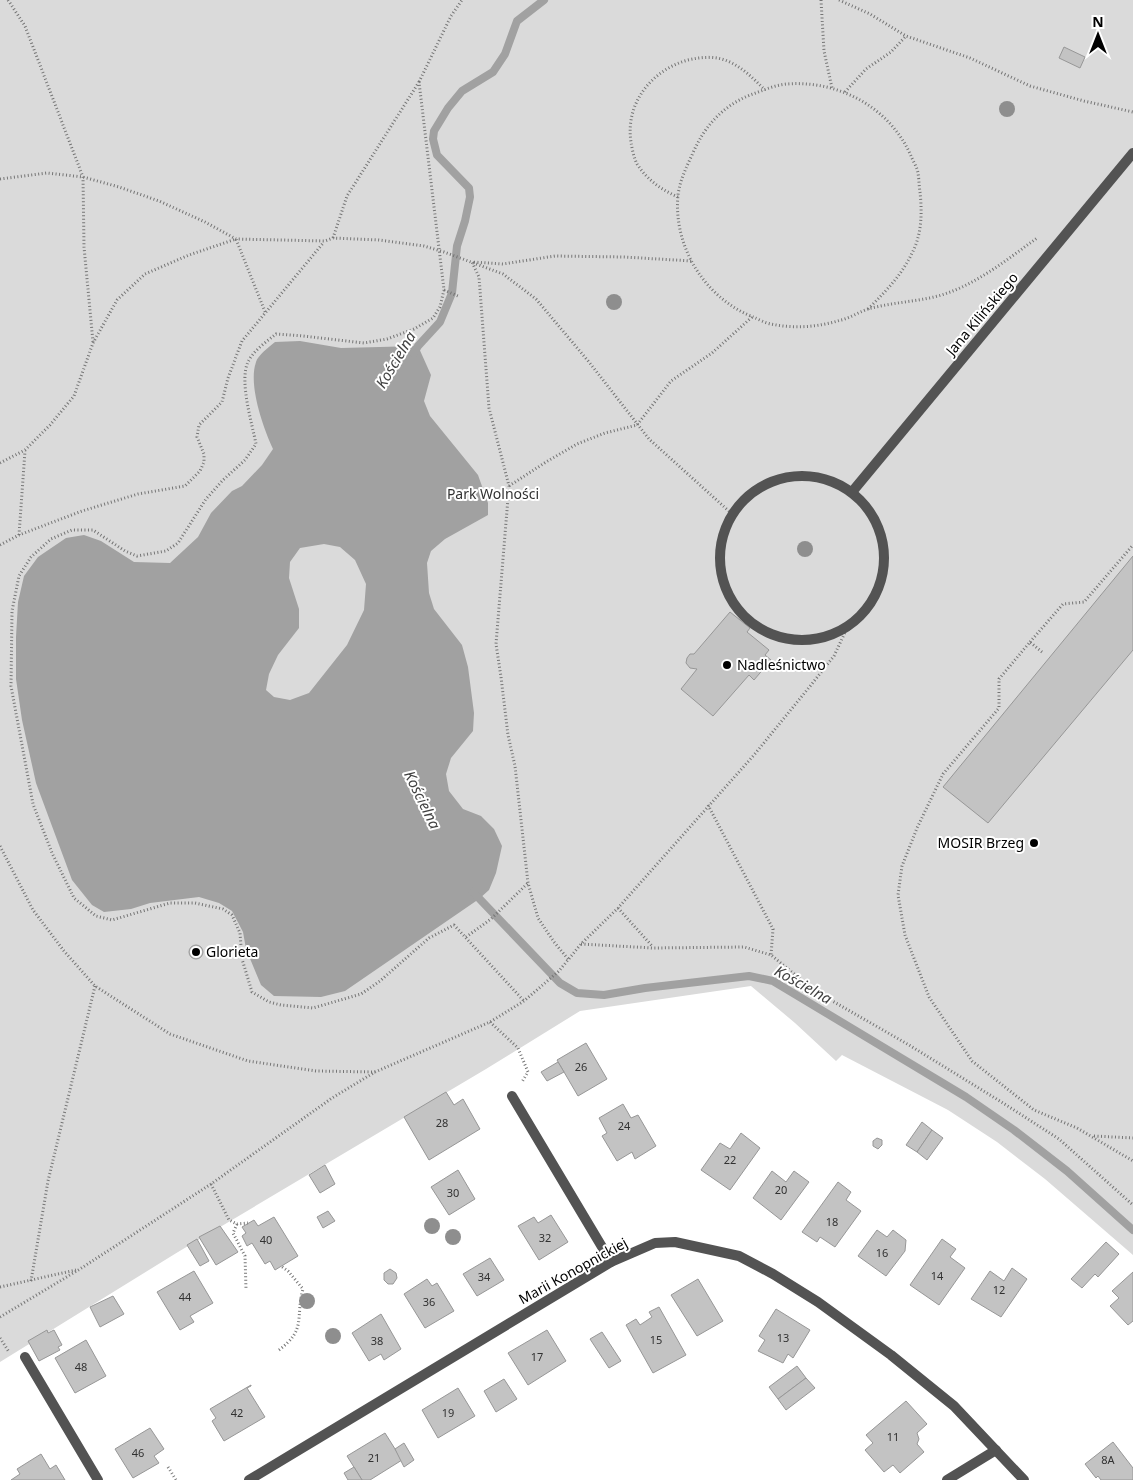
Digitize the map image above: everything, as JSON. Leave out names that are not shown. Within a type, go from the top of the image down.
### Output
[{"type":"street","name":"Jana Kilińskiego","points":[[852,492],[1133,153]]},
{"type":"street","points":[[787,476],[821,477],[852,492],[870,511],[882,534],[885,561],[880,586],[867,609],[848,628],[818,640],[785,640],[755,627],[732,605],[720,575],[719,542],[732,512],[755,488],[787,476]]},
{"type":"street","points":[[512,1096],[611,1262]]},
{"type":"street","name":"Marii Konopnickiej","points":[[249,1480],[611,1262],[655,1243],[675,1242],[739,1256],[818,1302],[891,1355],[954,1406],[1024,1480]]},
{"type":"street","points":[[25,1357],[98,1480]]},
{"type":"street","points":[[946,1480],[996,1450]]},
{"type":"path","points":[[8,0],[25,26],[83,177],[84,247],[93,343]]},
{"type":"path","points":[[333,238],[347,196],[419,82],[451,16],[462,0]]},
{"type":"path","points":[[821,0],[824,51],[832,88]]},
{"type":"path","points":[[839,0],[870,14],[906,36],[970,58],[1030,86],[1133,112]]},
{"type":"path","points":[[845,92],[866,70],[891,52],[906,36]]},
{"type":"path","points":[[678,197],[663,190],[651,181],[637,163],[629,130],[632,112],[641,92],[659,73],[675,64],[694,58],[711,57],[724,60],[739,67],[765,90]]},
{"type":"path","points":[[419,82],[444,290],[440,307],[433,318],[414,329],[387,339],[364,343],[276,334],[262,345],[248,362],[244,379],[256,444],[244,460],[222,480],[206,499],[178,543],[166,551],[137,556],[125,551],[93,530],[72,530],[51,539],[31,556],[19,576],[12,611],[12,686],[33,804],[52,853],[74,898],[96,916],[112,920],[170,903],[196,903],[223,909],[232,915],[240,933],[242,959],[252,992],[269,1002],[281,1006],[313,1008],[361,994],[380,981],[429,938],[454,925],[524,1001]]},
{"type":"path","points":[[868,309],[900,276],[915,247],[922,211],[918,172],[907,146],[891,124],[876,110],[845,92],[832,88],[786,84],[740,100],[716,117],[700,136],[680,181],[678,197],[679,220],[686,250],[700,275],[715,293],[740,312],[770,324],[806,328],[841,320],[868,309],[935,297],[967,285],[1042,234]]},
{"type":"path","points":[[0,179],[47,173],[83,177],[159,201],[205,222],[236,239],[266,314]]},
{"type":"path","points":[[0,463],[25,450],[50,425],[74,396],[93,343],[117,300],[145,274],[189,255],[236,239],[325,241],[333,238],[379,240],[424,246],[472,262],[503,274],[536,299],[589,362],[638,425],[661,450],[732,512]]},
{"type":"path","points":[[0,545],[19,535],[92,508],[138,494],[185,486],[200,471],[204,462],[204,454],[197,437],[199,425],[222,402],[228,378],[242,341],[325,241]]},
{"type":"path","points":[[472,262],[503,264],[556,256],[692,261]]},
{"type":"path","points":[[472,262],[479,277],[489,408],[509,486],[496,644],[508,735],[515,766],[528,883],[538,918],[554,942],[568,958]]},
{"type":"path","points":[[444,290],[458,296]]},
{"type":"path","points":[[509,486],[578,444],[605,433],[638,425],[671,381],[712,353],[752,317]]},
{"type":"path","points":[[19,535],[25,450]]},
{"type":"path","points":[[1133,545],[1084,602],[1063,604],[999,679],[999,708],[943,774],[916,828],[902,866],[898,895],[905,935],[929,997],[972,1061],[1034,1110],[1077,1128],[1133,1161]]},
{"type":"path","points":[[0,1317],[80,1269],[211,1184],[332,1098],[375,1072],[490,1022],[524,1001],[559,971],[581,944],[618,908],[754,754],[834,656],[848,628]]},
{"type":"path","points":[[1030,642],[1042,652]]},
{"type":"path","points":[[708,805],[773,929],[771,955]]},
{"type":"path","points":[[0,846],[33,910],[64,951],[95,986],[170,1034],[248,1061],[316,1071],[375,1072]]},
{"type":"path","points":[[466,937],[492,919],[528,883]]},
{"type":"path","points":[[618,908],[653,948]]},
{"type":"path","points":[[581,944],[653,948],[744,947],[771,955],[815,991],[909,1045],[1058,1139],[1133,1205]]},
{"type":"path","points":[[31,1280],[48,1181],[95,986]]},
{"type":"path","points":[[490,1022],[518,1048],[528,1072],[512,1096]]},
{"type":"path","points":[[1092,1136],[1133,1138]]},
{"type":"path","points":[[211,1184],[229,1220],[237,1224],[248,1223]]},
{"type":"path","points":[[237,1224],[233,1233],[244,1256],[246,1289]]},
{"type":"path","points":[[278,1350],[290,1342],[295,1334],[299,1324],[300,1301],[303,1289],[288,1271],[281,1266]]},
{"type":"path","points":[[0,1287],[80,1269]]},
{"type":"path","points":[[168,1467],[176,1480]]},
{"type":"green space","name":"Park Wolności","points":[[0,0],[1133,0],[1133,1255],[1045,1179],[997,1142],[948,1110],[842,1055],[836,1061],[751,986],[580,1011],[178,1252],[0,1362]]},
{"type":"water","points":[[300,341],[341,348],[418,346],[431,375],[424,401],[430,416],[478,475],[488,503],[488,515],[445,539],[431,551],[427,563],[429,593],[434,609],[462,645],[468,667],[474,713],[473,731],[451,758],[446,774],[449,791],[463,809],[481,816],[494,829],[502,846],[496,873],[489,890],[479,899],[345,991],[321,997],[274,996],[261,985],[246,949],[243,932],[232,911],[219,903],[199,897],[150,903],[131,909],[104,912],[92,905],[72,880],[36,783],[22,720],[16,679],[18,602],[24,576],[38,557],[66,538],[84,535],[101,541],[134,562],[170,563],[198,537],[211,513],[232,491],[242,486],[262,465],[273,449],[255,394],[254,371],[259,357],[275,342]],"holes":[[[324,544],[340,547],[355,560],[366,584],[364,610],[347,645],[309,693],[290,700],[274,697],[266,690],[269,674],[278,655],[299,628],[299,609],[289,578],[290,562],[300,548]]]},
{"type":"building","points":[[1064,47],[1085,57],[1080,68],[1059,58]]},
{"type":"building","points":[[1133,556],[1133,650],[988,823],[943,787]]},
{"type":"building","name":"Nadleśnictwo","points":[[730,612],[750,628],[747,632],[769,650],[765,655],[771,660],[754,680],[749,675],[713,716],[681,689],[697,669],[690,668],[686,663],[687,658],[690,654],[694,654]]},
{"type":"building","name":"Glorieta","points":[[196,945],[201,947],[203,952],[201,957],[196,959],[191,957],[189,952],[191,947]]},
{"type":"building","points":[[586,1043],[607,1079],[578,1096],[557,1060]]},
{"type":"building","points":[[558,1062],[564,1072],[547,1081],[541,1072]]},
{"type":"building","points":[[446,1092],[454,1105],[463,1099],[480,1129],[429,1160],[404,1117]]},
{"type":"building","points":[[623,1104],[631,1118],[638,1115],[656,1146],[635,1159],[632,1152],[617,1161],[602,1136],[607,1133],[599,1118]]},
{"type":"building","points":[[922,1122],[932,1130],[917,1152],[906,1145]]},
{"type":"building","points":[[932,1130],[943,1138],[927,1160],[917,1152]]},
{"type":"building","points":[[741,1133],[760,1148],[730,1190],[701,1170],[720,1143],[730,1149]]},
{"type":"building","points":[[877,1138],[882,1140],[882,1145],[878,1149],[873,1146],[873,1141]]},
{"type":"building","points":[[325,1165],[335,1184],[320,1193],[309,1175]]},
{"type":"building","points":[[458,1170],[475,1199],[449,1215],[431,1187]]},
{"type":"building","points":[[772,1171],[786,1182],[794,1171],[809,1182],[781,1220],[753,1198]]},
{"type":"building","points":[[838,1182],[851,1192],[846,1200],[861,1211],[835,1247],[820,1237],[817,1242],[802,1232]]},
{"type":"building","points":[[328,1211],[335,1221],[323,1228],[317,1217]]},
{"type":"building","points":[[551,1215],[568,1242],[539,1260],[518,1226],[534,1217],[538,1223]]},
{"type":"building","points":[[274,1217],[298,1256],[275,1270],[270,1261],[265,1264],[252,1243],[247,1246],[242,1236],[246,1233],[242,1227],[254,1220],[258,1226]]},
{"type":"building","points":[[220,1226],[238,1252],[216,1265],[199,1237]]},
{"type":"building","points":[[877,1230],[887,1237],[893,1230],[906,1240],[905,1251],[886,1276],[858,1256]]},
{"type":"building","points":[[197,1239],[209,1261],[200,1266],[187,1245]]},
{"type":"building","points":[[942,1239],[956,1249],[950,1257],[965,1268],[939,1305],[910,1285]]},
{"type":"building","points":[[1106,1242],[1119,1254],[1098,1277],[1095,1274],[1082,1288],[1071,1279]]},
{"type":"building","points":[[490,1258],[504,1280],[477,1296],[463,1274]]},
{"type":"building","points":[[1012,1268],[1027,1279],[1001,1317],[971,1299],[990,1271],[1004,1281]]},
{"type":"building","points":[[390,1269],[396,1273],[397,1278],[393,1284],[388,1284],[384,1280],[384,1273]]},
{"type":"building","points":[[194,1271],[213,1303],[190,1316],[194,1322],[180,1330],[157,1292]]},
{"type":"building","points":[[1133,1272],[1133,1321],[1128,1325],[1110,1306],[1119,1298],[1112,1291]]},
{"type":"building","points":[[427,1279],[432,1286],[437,1283],[454,1311],[425,1328],[404,1294]]},
{"type":"building","points":[[698,1279],[723,1321],[697,1336],[671,1295]]},
{"type":"building","points":[[113,1296],[124,1314],[100,1327],[90,1307]]},
{"type":"building","points":[[659,1307],[686,1355],[653,1373],[626,1325],[636,1319],[640,1325],[652,1317],[649,1312]]},
{"type":"building","points":[[776,1309],[810,1330],[793,1358],[788,1354],[783,1363],[758,1351],[765,1340],[759,1336]]},
{"type":"building","points":[[381,1314],[401,1349],[384,1360],[381,1354],[369,1361],[352,1333]]},
{"type":"building","points":[[47,1330],[48,1333],[54,1330],[62,1345],[58,1347],[60,1350],[39,1361],[28,1341]]},
{"type":"building","points":[[547,1330],[566,1361],[528,1385],[508,1353]]},
{"type":"building","points":[[602,1332],[621,1361],[609,1368],[590,1339]]},
{"type":"building","points":[[86,1340],[106,1376],[75,1393],[55,1358]]},
{"type":"building","points":[[797,1366],[806,1378],[778,1399],[769,1387]]},
{"type":"building","points":[[806,1378],[815,1388],[786,1410],[778,1399]]},
{"type":"building","points":[[504,1379],[517,1399],[496,1412],[484,1391]]},
{"type":"building","points":[[251,1385],[247,1388],[265,1417],[224,1441],[212,1421],[216,1418],[210,1409]]},
{"type":"building","points":[[458,1388],[475,1416],[438,1438],[422,1410]]},
{"type":"building","points":[[906,1401],[927,1424],[917,1433],[919,1439],[917,1444],[924,1452],[900,1473],[893,1465],[884,1472],[865,1450],[873,1443],[866,1435]]},
{"type":"building","points":[[150,1428],[164,1449],[154,1456],[159,1463],[133,1478],[115,1449]]},
{"type":"building","points":[[385,1433],[402,1460],[370,1480],[362,1480],[347,1456]]},
{"type":"building","points":[[1113,1442],[1133,1468],[1133,1480],[1101,1480],[1098,1476],[1096,1478],[1085,1464]]},
{"type":"building","points":[[404,1443],[414,1460],[404,1467],[395,1449]]},
{"type":"building","points":[[41,1454],[50,1469],[56,1465],[65,1480],[11,1480],[20,1474],[17,1469]]},
{"type":"building","points":[[354,1467],[362,1480],[348,1480],[344,1473]]},
{"type":"waterway","name":"Kościelna","points":[[414,353],[440,322],[452,293],[457,246],[470,197],[469,188],[437,155],[433,139],[434,131],[448,108],[462,91],[493,72],[505,54],[517,21],[544,0]]},
{"type":"waterway","name":"Kościelna","points":[[473,892],[560,983],[577,993],[604,995],[645,988],[749,976],[773,981],[966,1097],[1014,1130],[1067,1171],[1133,1230]]},
{"type":"place","name":"Nadleśnictwo","points":[[727,665]]},
{"type":"place","name":"MOSIR Brzeg","points":[[1034,843]]},
{"type":"place","name":"Glorieta","points":[[196,952]]}]
